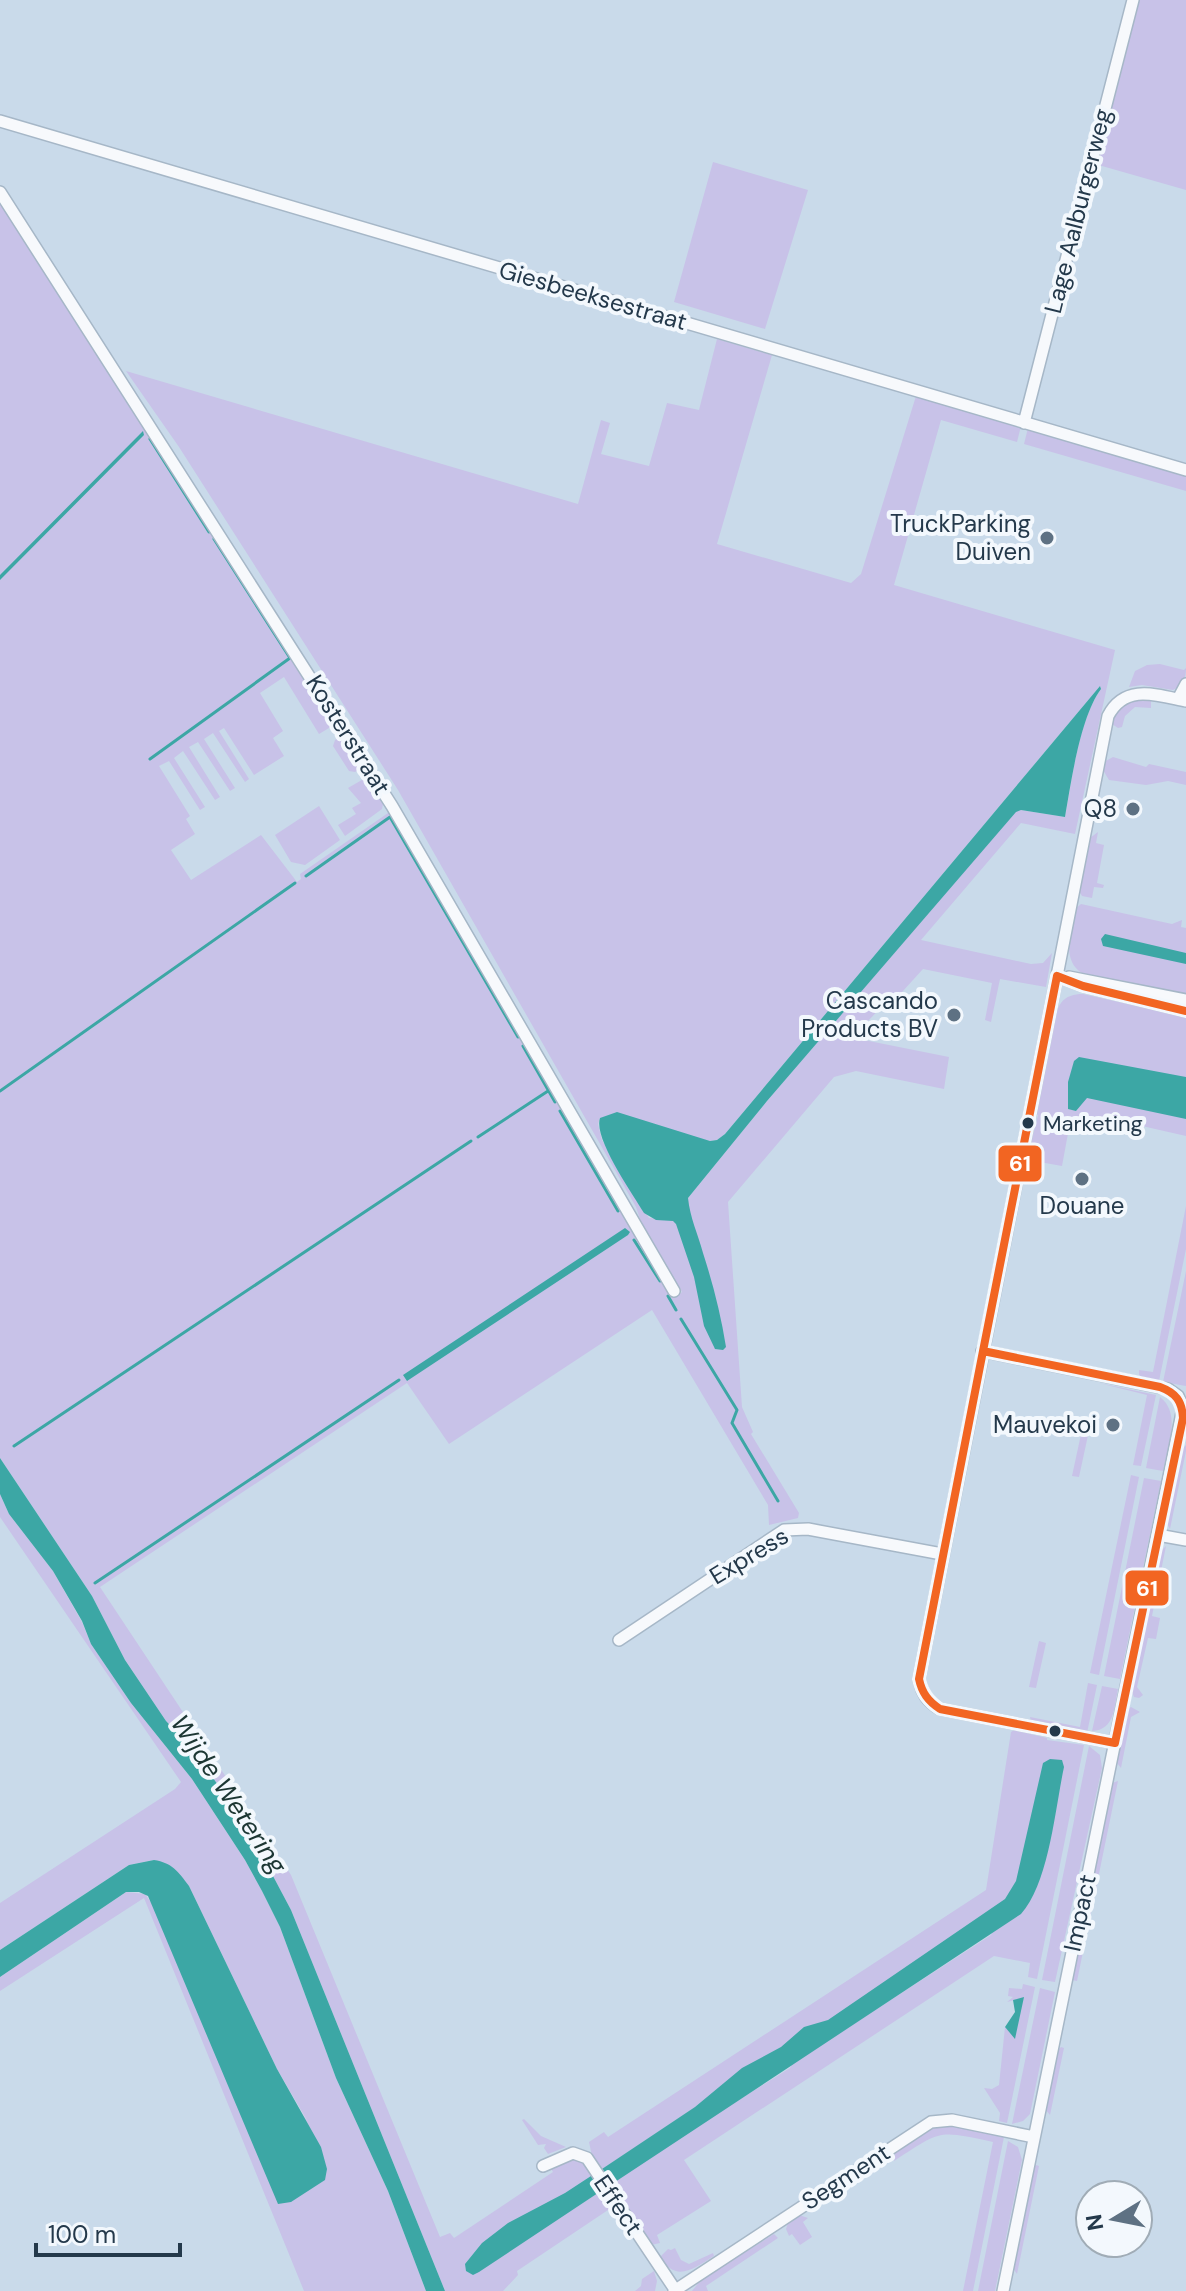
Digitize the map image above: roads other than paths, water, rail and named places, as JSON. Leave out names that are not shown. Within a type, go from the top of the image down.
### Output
[{"type":"street","name":"Lage Aalburgerweg","points":[[1024,423],[1133,0]]},
{"type":"street","name":"Giesbeeksestraat","points":[[0,121],[1186,470]]},
{"type":"street","name":"Kosterstraat","points":[[0,192],[392,806],[674,1291]]},
{"type":"street","points":[[1115,1743],[940,1709],[929,1702],[921,1691],[919,1679],[1108,716],[1116,703],[1133,694],[1182,700],[1186,684]]},
{"type":"street","points":[[1057,976],[1186,1000]]},
{"type":"street","points":[[1057,976],[1083,986],[1186,1011]]},
{"type":"street","name":"Impact","points":[[982,1351],[1168,1389],[1178,1396],[1183,1408],[1182,1438],[1158,1535],[1003,2291]]},
{"type":"street","name":"Express","points":[[619,1640],[784,1530],[808,1529],[942,1554]]},
{"type":"street","points":[[1158,1535],[1186,1540]]},
{"type":"street","name":"Segment","points":[[675,2291],[931,2122],[952,2120],[1034,2137]]},
{"type":"street","name":"Effect","points":[[543,2166],[573,2153],[584,2155],[675,2291]]},
{"type":"waterway","points":[[150,439],[209,532]]},
{"type":"waterway","points":[[150,759],[290,658],[214,539]]},
{"type":"waterway","points":[[306,876],[390,817],[518,1037]]},
{"type":"waterway","points":[[0,1091],[295,883]]},
{"type":"waterway","points":[[523,1046],[555,1102]]},
{"type":"waterway","points":[[478,1137],[548,1091]]},
{"type":"waterway","points":[[560,1111],[618,1211]]},
{"type":"waterway","points":[[14,1446],[471,1141]]},
{"type":"waterway","points":[[634,1240],[660,1281]]},
{"type":"waterway","points":[[668,1296],[676,1310]]},
{"type":"waterway","points":[[681,1319],[737,1410],[732,1423],[778,1501]]},
{"type":"waterway","points":[[95,1583],[399,1380]]},
{"type":"place","name":"TruckParking Duiven","points":[[1047,538]]},
{"type":"place","name":"Q8","points":[[1133,809]]},
{"type":"place","name":"Cascando Products BV","points":[[954,1015]]},
{"type":"place","name":"Marketing","points":[[1028,1123]]},
{"type":"place","name":"Douane","points":[[1082,1179]]},
{"type":"place","name":"Mauvekoi","points":[[1113,1425]]},
{"type":"water label","name":"Wijde Wetering","points":[[229,1794]]}]
